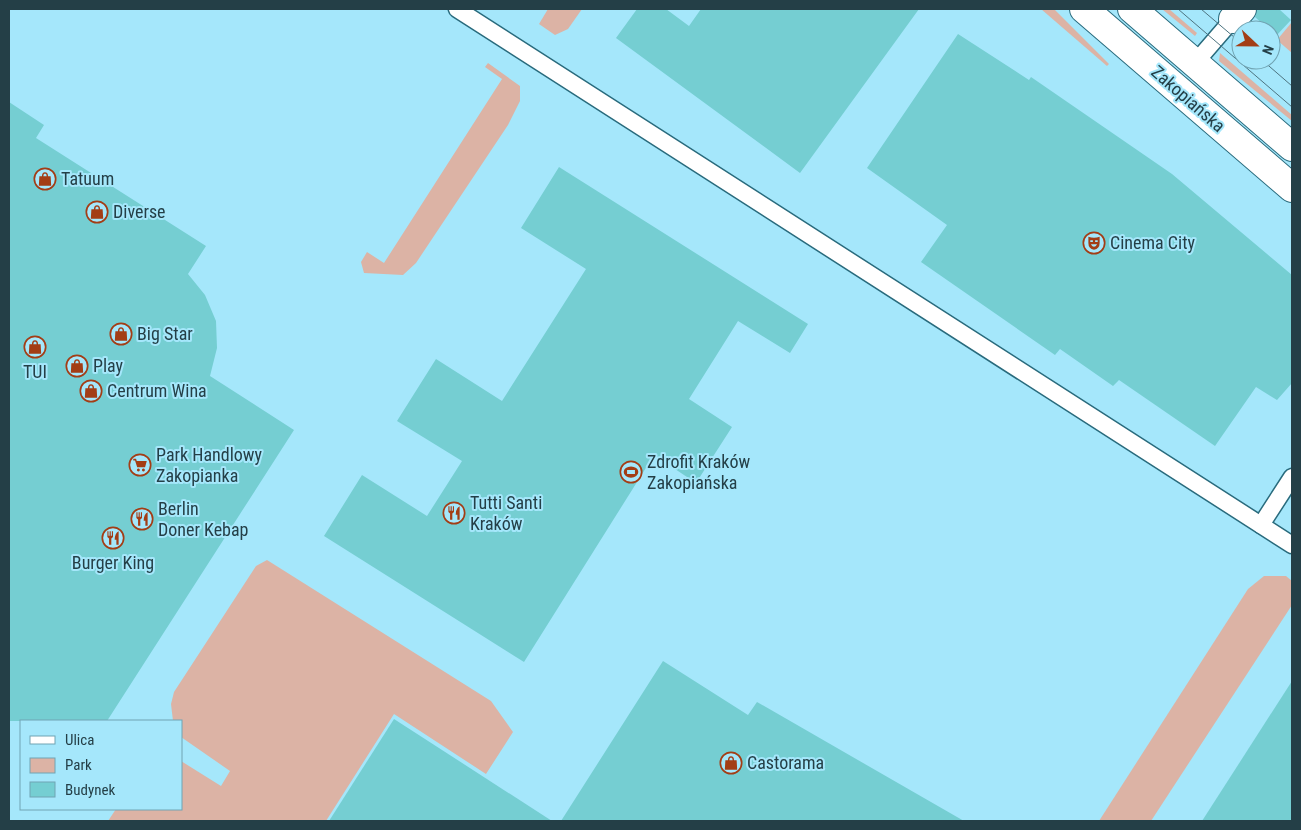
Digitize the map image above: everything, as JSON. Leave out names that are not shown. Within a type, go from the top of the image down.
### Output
[{"type":"main road","name":"Zakopiańska","points":[[1084,9],[1292,188]]},
{"type":"main road","name":"Zakopiańska","points":[[1132,9],[1292,147]]},
{"type":"lane","points":[[456,9],[1292,545]]},
{"type":"lane","points":[[1195,63],[1238,14]]},
{"type":"lane","points":[[1261,524],[1292,477]]},
{"type":"green space","points":[[548,9],[582,9],[568,29],[555,35],[539,24]]},
{"type":"green space","points":[[1041,9],[1054,9],[1109,64],[1107,66]]},
{"type":"green space","points":[[1162,9],[1169,9],[1197,33],[1195,36]]},
{"type":"green space","points":[[1292,22],[1292,53],[1281,43],[1281,35]]},
{"type":"green space","points":[[1220,53],[1231,62],[1231,70],[1240,70],[1292,115],[1292,121],[1219,61]]},
{"type":"green space","points":[[488,63],[520,86],[520,101],[508,125],[416,263],[403,275],[364,273],[361,262],[367,252],[384,263],[502,79],[485,67]]},
{"type":"green space","points":[[267,560],[491,701],[513,732],[486,774],[394,714],[326,821],[108,821],[115,810],[182,810],[182,762],[221,786],[230,771],[182,738],[182,720],[173,720],[171,704],[174,692],[256,566]]},
{"type":"green space","points":[[1264,576],[1286,576],[1292,581],[1292,605],[1151,821],[1099,821],[1248,589]]},
{"type":"building","points":[[637,9],[666,9],[689,26],[701,9],[919,9],[800,173],[616,38]]},
{"type":"building","points":[[1257,9],[1279,9],[1291,20],[1281,31],[1281,20],[1258,20],[1255,17]]},
{"type":"building","name":"Cinema City","points":[[958,34],[1029,80],[1031,77],[1172,174],[1292,275],[1292,383],[1277,400],[1256,387],[1215,446],[1119,380],[1113,386],[1060,349],[1055,355],[921,262],[947,225],[867,168]]},
{"type":"building","name":"Park Handlowy Zakopianka","points":[[9,102],[44,125],[36,138],[206,246],[188,274],[205,295],[216,321],[217,348],[210,376],[294,430],[108,720],[9,721]]},
{"type":"building","points":[[559,167],[808,324],[790,353],[738,321],[689,399],[732,427],[696,483],[654,455],[524,662],[324,536],[362,475],[427,516],[462,461],[397,421],[436,359],[502,401],[586,269],[521,228]]},
{"type":"building","name":"Castorama","points":[[663,661],[748,715],[757,702],[964,821],[561,821]]},
{"type":"building","points":[[1292,681],[1292,821],[1202,821]]},
{"type":"building","points":[[394,719],[552,821],[329,821]]},
{"type":"tram line","points":[[1178,9],[1292,107]]},
{"type":"tram line","points":[[1201,9],[1231,34]]},
{"type":"tram line","points":[[1274,70],[1292,86]]},
{"type":"place","name":"Tatuum","points":[[45,179]]},
{"type":"place","name":"Diverse","points":[[97,212]]},
{"type":"place","name":"Cinema City","points":[[1094,243]]},
{"type":"place","name":"Big Star","points":[[121,334]]},
{"type":"place","name":"TUI","points":[[35,347]]},
{"type":"place","name":"Play","points":[[77,366]]},
{"type":"place","name":"Centrum Wina","points":[[91,391]]},
{"type":"place","name":"Park Handlowy Zakopianka","points":[[140,465]]},
{"type":"place","name":"Zdrofit Kraków Zakopiańska","points":[[631,472]]},
{"type":"place","name":"Tutti Santi Kraków","points":[[454,513]]},
{"type":"place","name":"Berlin Doner Kebap","points":[[142,519]]},
{"type":"place","name":"Burger King","points":[[113,538]]},
{"type":"place","name":"Castorama","points":[[731,763]]}]
